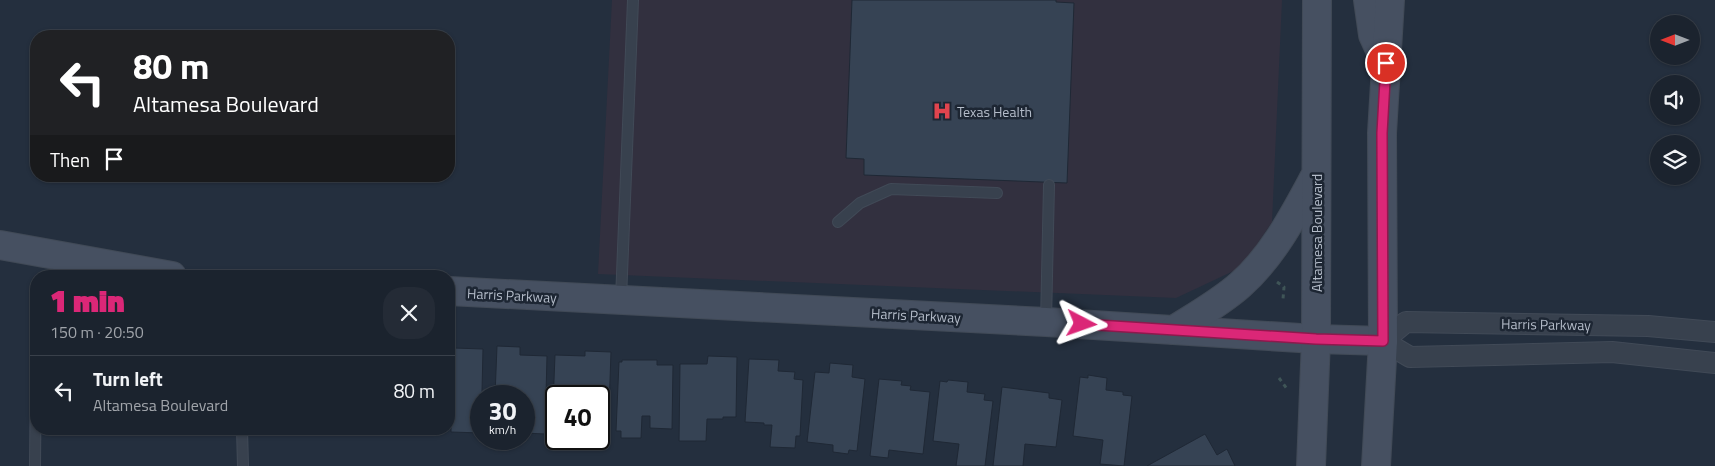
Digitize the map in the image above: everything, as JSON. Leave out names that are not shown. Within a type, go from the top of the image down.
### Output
[{"type":"main road","name":"Altamesa Boulevard","points":[[1311,466],[1316,339],[1317,0]]},
{"type":"main road","points":[[1368,0],[1373,35],[1386,63]]},
{"type":"main road","points":[[1376,466],[1383,341],[1382,133],[1390,0]]},
{"type":"main road","points":[[1174,330],[1246,279],[1268,254],[1294,214],[1316,174]]},
{"type":"main road","points":[[0,245],[139,270]]},
{"type":"main road","name":"Harris Parkway","points":[[455,291],[1046,322],[1316,339],[1383,341]]},
{"type":"street","name":"Harris Parkway","points":[[1715,332],[1648,326],[1406,322],[1383,341],[1410,357],[1612,352],[1715,362]]},
{"type":"lane","points":[[621,300],[633,0]]},
{"type":"lane","points":[[1046,322],[1049,185]]},
{"type":"lane","points":[[838,222],[860,203],[891,189],[997,192]]},
{"type":"lane","points":[[35,435],[35,466]]},
{"type":"lane","points":[[242,435],[243,466]]},
{"type":"shaded area","name":"Texas Health","points":[[612,0],[1282,0],[1272,222],[1242,267],[1176,298],[598,274]]},
{"type":"building","points":[[852,0],[1056,0],[1056,2],[1074,3],[1067,183],[864,175],[864,159],[846,158]]},
{"type":"building","points":[[497,346],[520,347],[520,355],[547,356],[545,434],[535,434],[535,385],[495,385]]},
{"type":"building","points":[[455,348],[483,349],[482,385],[470,385],[470,433],[455,432]]},
{"type":"building","points":[[585,351],[611,352],[610,385],[554,385],[555,355],[585,356]]},
{"type":"building","points":[[708,356],[737,357],[736,417],[707,419],[706,441],[679,441],[680,364],[707,364]]},
{"type":"building","points":[[749,359],[779,360],[778,371],[795,372],[794,379],[803,380],[800,436],[796,436],[795,448],[770,447],[772,425],[745,422]]},
{"type":"building","points":[[622,360],[657,360],[657,365],[673,365],[672,429],[650,428],[650,416],[642,416],[641,438],[621,438],[621,431],[616,431],[619,362],[622,362]]},
{"type":"building","points":[[830,363],[853,365],[852,377],[865,379],[857,451],[849,450],[848,454],[833,452],[833,445],[807,442],[815,372],[829,373]]},
{"type":"building","points":[[1088,375],[1107,378],[1106,390],[1123,392],[1123,395],[1132,396],[1124,466],[1100,464],[1103,440],[1073,436],[1080,377],[1088,378]]},
{"type":"building","points":[[879,379],[902,381],[901,385],[911,386],[910,390],[930,392],[923,454],[889,450],[888,458],[870,456]]},
{"type":"building","points":[[948,380],[968,382],[967,392],[985,394],[984,400],[993,401],[985,466],[956,466],[959,444],[933,441],[940,381],[947,382]]},
{"type":"building","points":[[1002,387],[1049,393],[1049,398],[1062,400],[1056,447],[1025,444],[1023,466],[993,466]]},
{"type":"building","points":[[1205,434],[1217,455],[1227,449],[1235,466],[1147,466]]},
{"type":"place","name":"Texas Health","points":[[942,111]]},
{"type":"route","points":[[1082,324],[1316,339],[1383,341],[1382,133],[1386,63]]}]
